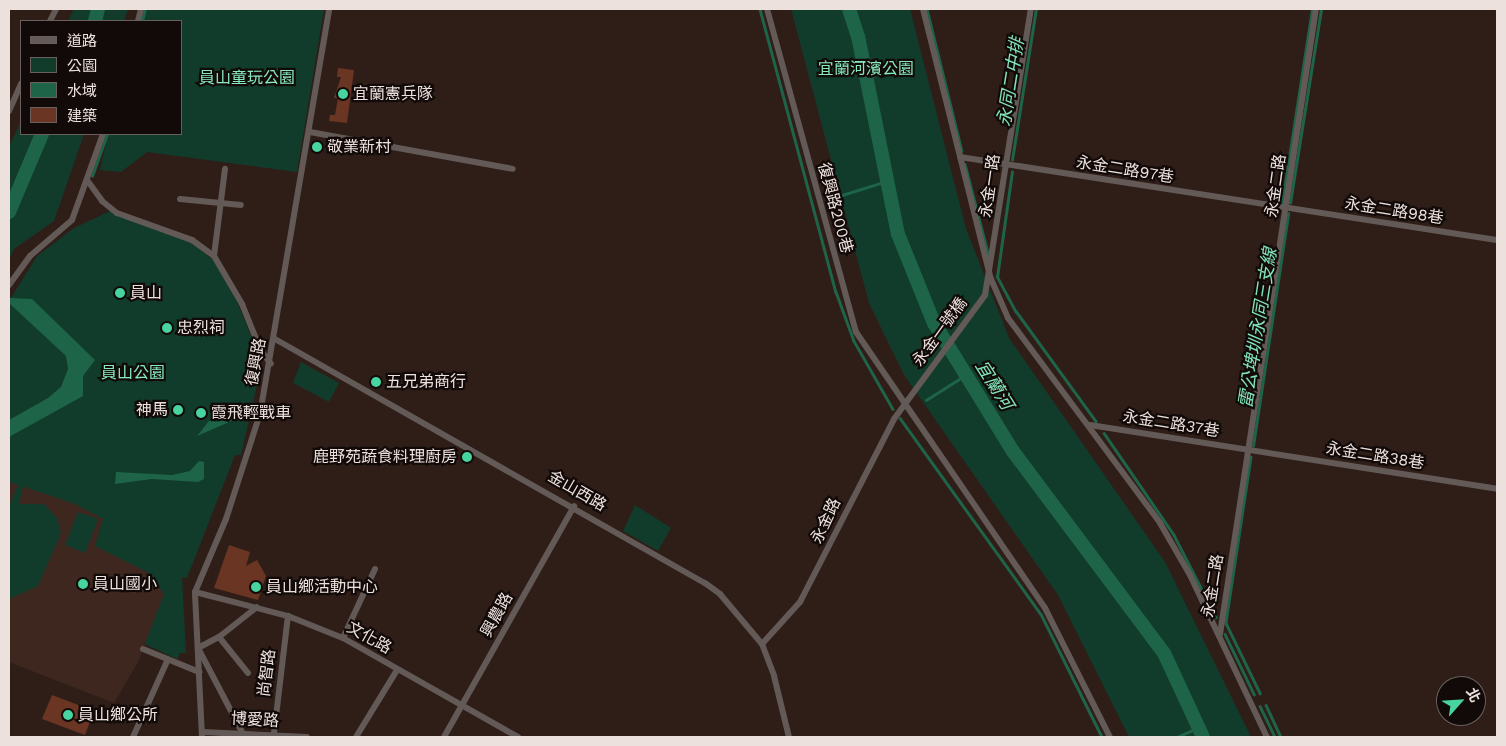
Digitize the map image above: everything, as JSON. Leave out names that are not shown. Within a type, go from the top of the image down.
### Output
[{"type":"street","name":"復興路","points":[[202,734],[195,592],[226,519],[260,414],[271,364],[329,9]]},
{"type":"street","name":"復興路200巷","points":[[767,9],[854,324],[884,377],[906,401],[1045,608],[1110,737]]},
{"type":"street","points":[[923,9],[991,279],[1023,342],[1090,425],[1160,523],[1220,634],[1267,737]]},
{"type":"street","name":"永金一路","points":[[985,295],[991,279],[1030,9]]},
{"type":"street","name":"永金二路","points":[[1220,634],[1287,208],[1316,9]]},
{"type":"street","points":[[9,111],[20,86]]},
{"type":"street","points":[[310,132],[513,169]]},
{"type":"street","points":[[9,285],[30,256],[72,220],[103,135]]},
{"type":"street","name":"永金二路97巷","points":[[960,157],[1287,208]]},
{"type":"street","points":[[214,256],[225,169]]},
{"type":"street","points":[[87,180],[102,201],[117,213],[192,240],[214,256],[242,304],[260,351],[271,364]]},
{"type":"street","points":[[180,199],[242,205]]},
{"type":"street","name":"永金二路98巷","points":[[1287,208],[1497,240]]},
{"type":"street","name":"永金一號橋","points":[[906,401],[985,295]]},
{"type":"street","name":"金山西路","points":[[275,338],[705,582],[720,594],[762,644],[774,676],[789,737]]},
{"type":"street","name":"永金路","points":[[762,644],[800,602],[871,460],[906,401]]},
{"type":"street","name":"永金二路37巷","points":[[1090,425],[1248,450]]},
{"type":"street","name":"永金二路38巷","points":[[1248,450],[1497,489]]},
{"type":"street","name":"興農路","points":[[444,737],[574,506]]},
{"type":"street","points":[[343,638],[374,569]]},
{"type":"street","name":"文化路","points":[[195,592],[288,616],[343,638],[518,737]]},
{"type":"street","points":[[242,732],[198,648],[219,637],[257,607]]},
{"type":"street","name":"尚智路","points":[[274,733],[288,616]]},
{"type":"street","points":[[219,637],[248,673]]},
{"type":"street","points":[[143,649],[198,672]]},
{"type":"street","points":[[133,737],[168,659]]},
{"type":"street","points":[[356,737],[397,670]]},
{"type":"street","name":"博愛路","points":[[202,734],[242,732],[308,737]]},
{"type":"shaded area","name":"員山國小","points":[[12,481],[75,504],[103,519],[95,546],[149,573],[165,594],[138,662],[114,703],[9,662],[9,482]]},
{"type":"green space","points":[[74,9],[128,9],[124,20],[68,20]]},
{"type":"green space","name":"員山童玩公園","points":[[145,9],[324,9],[297,172],[147,152],[121,172],[100,170],[108,135],[182,135],[182,20],[141,20]]},
{"type":"green space","name":"宜蘭河濱公園","points":[[791,9],[910,9],[966,229],[1009,338],[1165,562],[1251,737],[1129,737],[1058,595],[904,375],[869,303]]},
{"type":"green space","points":[[20,123],[20,135],[84,135],[54,221],[14,249],[9,259],[9,147]]},
{"type":"green space","name":"員山公園","points":[[110,211],[190,241],[212,259],[231,287],[262,363],[241,455],[235,455],[187,578],[182,577],[186,653],[180,653],[177,659],[145,644],[164,594],[149,573],[95,546],[103,519],[75,504],[9,482],[9,301],[37,256],[74,228]]},
{"type":"green space","points":[[301,362],[339,383],[329,402],[293,383]]},
{"type":"green space","points":[[18,485],[23,487],[19,504],[44,504],[57,518],[61,533],[38,586],[9,599],[9,506]]},
{"type":"green space","points":[[635,505],[671,528],[658,551],[623,531]]},
{"type":"green space","points":[[78,512],[98,519],[85,553],[65,545]]},
{"type":"water","points":[[10,298],[32,299],[95,360],[83,376],[83,396],[9,437],[9,420],[48,398],[61,387],[68,369],[66,356],[10,304]]},
{"type":"water","points":[[221,415],[234,420],[197,436],[209,421]]},
{"type":"water","points":[[199,461],[204,462],[204,479],[198,482],[152,479],[115,484],[116,472],[172,475],[190,471]]},
{"type":"building","name":"宜蘭憲兵隊","points":[[338,68],[354,70],[347,123],[329,121],[330,115],[335,115],[338,98],[334,98],[341,77],[337,77]]},
{"type":"building","points":[[229,545],[250,552],[246,566],[257,560],[266,576],[258,600],[214,588]]},
{"type":"building","name":"員山鄉公所","points":[[52,695],[94,711],[85,735],[42,719]]},
{"type":"waterway","points":[[95,20],[98,9]]},
{"type":"waterway","points":[[142,20],[145,9]]},
{"type":"waterway","points":[[760,9],[836,292],[854,341],[893,409]]},
{"type":"waterway","name":"宜蘭河","points":[[849,9],[858,36],[898,234],[934,323],[1012,450],[1164,653],[1203,737]]},
{"type":"waterway","points":[[927,9],[962,151]]},
{"type":"waterway","name":"永同二中排","points":[[1012,160],[1036,9]]},
{"type":"waterway","points":[[1282,203],[1312,9]]},
{"type":"waterway","name":"雷公埤圳永同三支線","points":[[1290,203],[1321,9]]},
{"type":"waterway","points":[[9,212],[42,135]]},
{"type":"waterway","points":[[92,176],[107,135]]},
{"type":"waterway","points":[[965,164],[989,257]]},
{"type":"waterway","name":"永同二中排","points":[[997,277],[1012,172]]},
{"type":"waterway","points":[[842,195],[887,181]]},
{"type":"waterway","name":"雷公埤圳永同三支線","points":[[1253,446],[1288,214]]},
{"type":"waterway","points":[[997,276],[1016,311],[1096,421]]},
{"type":"waterway","points":[[926,400],[961,378]]},
{"type":"waterway","points":[[900,418],[1041,614],[1102,737]]},
{"type":"waterway","points":[[1104,433],[1174,535],[1216,617]]},
{"type":"waterway","name":"雷公埤圳永同三支線","points":[[1251,457],[1226,623],[1260,693]]},
{"type":"waterway","points":[[1225,634],[1254,694]]},
{"type":"waterway","name":"雷公埤圳永同三支線","points":[[1266,705],[1281,737]]},
{"type":"waterway","points":[[1260,706],[1275,737]]},
{"type":"waterway","points":[[1177,737],[1199,727]]},
{"type":"place","name":"宜蘭憲兵隊","points":[[343,94]]},
{"type":"place","name":"敬業新村","points":[[317,147]]},
{"type":"place","name":"員山","points":[[120,293]]},
{"type":"place","name":"忠烈祠","points":[[167,328]]},
{"type":"place","name":"五兄弟商行","points":[[376,382]]},
{"type":"place","name":"神馬","points":[[178,410]]},
{"type":"place","name":"霞飛輕戰車","points":[[201,413]]},
{"type":"place","name":"鹿野苑蔬食料理廚房","points":[[467,457]]},
{"type":"place","name":"員山國小","points":[[83,584]]},
{"type":"place","name":"員山鄉活動中心","points":[[256,587]]},
{"type":"place","name":"員山鄉公所","points":[[68,715]]}]
